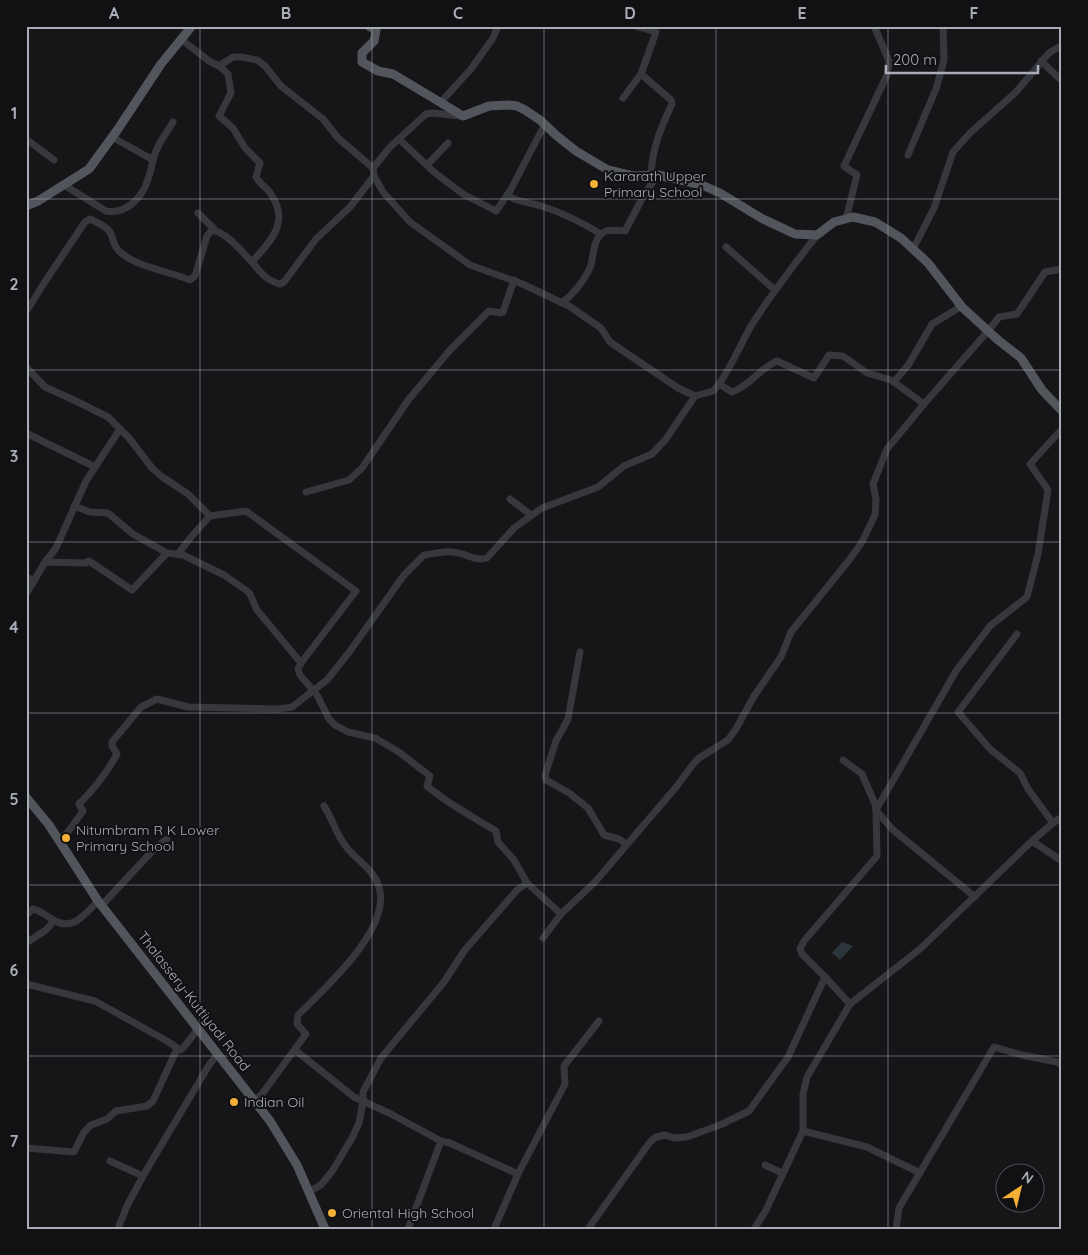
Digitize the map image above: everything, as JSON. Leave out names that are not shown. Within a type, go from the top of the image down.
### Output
[{"type":"main road","points":[[26,206],[38,202],[89,169],[161,64],[192,26]]},
{"type":"main road","points":[[375,28],[374,40],[362,53],[362,62],[378,70],[393,74],[463,116],[489,106],[508,105],[525,110],[599,166],[619,174],[633,176],[654,175],[702,185],[720,193],[761,218],[795,234],[817,235],[834,222],[853,217],[875,222],[901,238],[928,263],[962,306],[1020,358],[1042,390],[1062,411]]},
{"type":"main road","name":"Thalassery-Kuttiyadi Road","points":[[26,797],[49,825],[58,842],[100,903],[286,1145],[310,1191],[325,1229]]},
{"type":"street","points":[[440,103],[470,69],[493,38],[498,26]]},
{"type":"street","points":[[623,98],[641,74],[657,29],[635,26]]},
{"type":"street","points":[[846,219],[857,175],[844,166],[887,75],[889,61],[874,26]]},
{"type":"street","points":[[908,155],[936,89],[944,60],[943,26]]},
{"type":"street","points":[[182,40],[228,74],[231,93],[219,116],[233,128],[245,148],[260,163],[256,177],[259,184],[270,192],[276,203],[279,216],[277,230],[252,262]]},
{"type":"street","points":[[913,249],[934,208],[953,152],[970,133],[1016,92],[1049,53],[1062,45]]},
{"type":"street","points":[[219,66],[233,57],[256,60],[265,66],[281,86],[319,116],[338,138],[373,168],[374,176],[383,192],[410,222],[470,265],[514,280],[562,303],[601,328],[610,342],[678,388],[695,396]]},
{"type":"street","points":[[1041,61],[1062,81]]},
{"type":"street","points":[[562,303],[577,288],[591,267],[596,241],[601,234],[607,230],[625,230],[654,175],[652,157],[657,139],[672,104],[671,100],[641,74]]},
{"type":"street","points":[[373,168],[398,138],[426,114],[463,116]]},
{"type":"street","points":[[64,184],[106,211],[114,213],[126,208],[140,197],[148,180],[157,148],[173,122]]},
{"type":"street","points":[[398,138],[427,165],[464,194],[496,211],[507,195],[545,124]]},
{"type":"street","points":[[112,137],[153,160]]},
{"type":"street","points":[[26,139],[54,160]]},
{"type":"street","points":[[427,165],[448,143]]},
{"type":"street","points":[[198,213],[214,230],[237,246],[262,276],[280,284],[284,282],[316,239],[350,207],[374,176]]},
{"type":"street","points":[[507,195],[518,201],[540,205],[573,217],[601,234]]},
{"type":"street","points":[[26,312],[46,280],[90,219],[99,223],[110,232],[113,243],[120,252],[130,258],[190,280],[193,279],[198,270],[207,236],[214,230]]},
{"type":"street","points":[[58,842],[68,832],[83,811],[79,804],[92,792],[117,754],[112,746],[112,742],[141,707],[157,699],[188,708],[292,708],[327,680],[404,575],[424,555],[453,552],[482,560],[487,558],[514,528],[542,508],[598,487],[624,466],[652,454],[666,439],[695,396],[713,391],[719,384],[775,290],[817,235]]},
{"type":"street","points":[[726,247],[775,290]]},
{"type":"street","points":[[543,938],[561,914],[595,882],[672,792],[694,763],[728,740],[736,729],[754,696],[780,657],[791,632],[862,542],[875,515],[876,499],[873,484],[887,449],[999,317],[1017,314],[1045,272],[1062,269]]},
{"type":"street","points":[[306,492],[349,480],[362,468],[409,399],[450,350],[489,311],[503,312],[514,280]]},
{"type":"street","points":[[894,382],[909,364],[932,324],[962,306]]},
{"type":"street","points":[[719,384],[732,392],[742,389],[768,365],[777,361],[814,378],[829,355],[843,356],[867,373],[894,382],[924,404]]},
{"type":"street","points":[[27,370],[44,387],[97,411],[108,418],[120,429],[152,468],[188,494],[210,516]]},
{"type":"street","points":[[26,594],[45,562],[56,548],[86,481],[120,429]]},
{"type":"street","points":[[876,810],[956,671],[990,626],[1027,597],[1038,554],[1048,490],[1030,464],[1062,429]]},
{"type":"street","points":[[26,433],[94,467]]},
{"type":"street","points":[[510,499],[531,515]]},
{"type":"street","points":[[74,506],[90,512],[108,513],[133,534],[167,553],[183,555],[224,575],[250,594],[257,610],[301,663]]},
{"type":"street","points":[[178,554],[210,516],[246,511],[356,591],[301,663],[298,668],[299,672],[314,691],[329,719],[335,724],[348,732],[375,738],[399,752],[430,776],[427,786],[457,807],[496,830],[498,842],[514,860],[527,883],[561,914]]},
{"type":"street","points":[[45,562],[85,563],[89,561],[132,590],[167,553]]},
{"type":"street","points":[[26,577],[34,581]]},
{"type":"street","points":[[1017,634],[958,712],[990,749],[1020,772],[1028,789],[1053,823]]},
{"type":"street","points":[[580,652],[568,719],[556,741],[545,776],[546,780],[569,793],[588,808],[604,835],[619,839],[626,844]]},
{"type":"street","points":[[843,760],[862,774],[876,804],[878,856],[812,931],[800,948],[802,954],[850,1004]]},
{"type":"street","points":[[254,1101],[262,1094],[306,1034],[297,1024],[298,1015],[342,971],[370,933],[379,912],[379,887],[365,865],[347,849],[324,806]]},
{"type":"street","points":[[876,810],[892,829],[975,897]]},
{"type":"street","points":[[754,1229],[766,1210],[803,1131],[803,1094],[807,1078],[850,1004],[920,949],[1032,841],[1062,817]]},
{"type":"street","points":[[26,915],[34,909],[40,910],[54,921],[69,925],[76,922],[100,903],[166,839]]},
{"type":"street","points":[[1032,841],[1062,861]]},
{"type":"street","points":[[310,1191],[321,1185],[327,1178],[352,1138],[359,1123],[363,1092],[381,1058],[444,982],[464,951],[517,890],[527,883]]},
{"type":"street","points":[[26,943],[38,937],[54,921]]},
{"type":"street","points":[[588,1229],[650,1142],[665,1135],[674,1138],[687,1137],[720,1125],[749,1111],[788,1057],[825,977]]},
{"type":"street","points":[[26,984],[95,1001],[167,1041],[177,1049],[183,1048],[198,1029]]},
{"type":"street","points":[[494,1229],[518,1174],[565,1084],[564,1066],[599,1022]]},
{"type":"street","points":[[896,1229],[899,1208],[994,1047],[1057,1062],[1062,1065]]},
{"type":"street","points":[[26,1148],[74,1152],[84,1132],[91,1125],[107,1119],[116,1111],[147,1106],[153,1101],[177,1049]]},
{"type":"street","points":[[295,1050],[343,1089],[363,1102],[375,1106],[441,1141],[450,1143],[518,1174]]},
{"type":"street","points":[[119,1226],[127,1206],[144,1176],[209,1065],[217,1055]]},
{"type":"street","points":[[803,1131],[867,1147],[920,1173]]},
{"type":"street","points":[[408,1229],[441,1141]]},
{"type":"street","points":[[110,1161],[144,1176]]},
{"type":"street","points":[[765,1165],[782,1173]]},
{"type":"shaded area","points":[[842,942],[853,946],[840,960],[832,953]]},
{"type":"place","name":"Kararath Upper Primary School","points":[[594,184]]},
{"type":"place","name":"Nitumbram R K Lower Primary School","points":[[66,838]]},
{"type":"place","name":"Indian Oil","points":[[234,1102]]},
{"type":"place","name":"Oriental High School","points":[[332,1213]]}]
